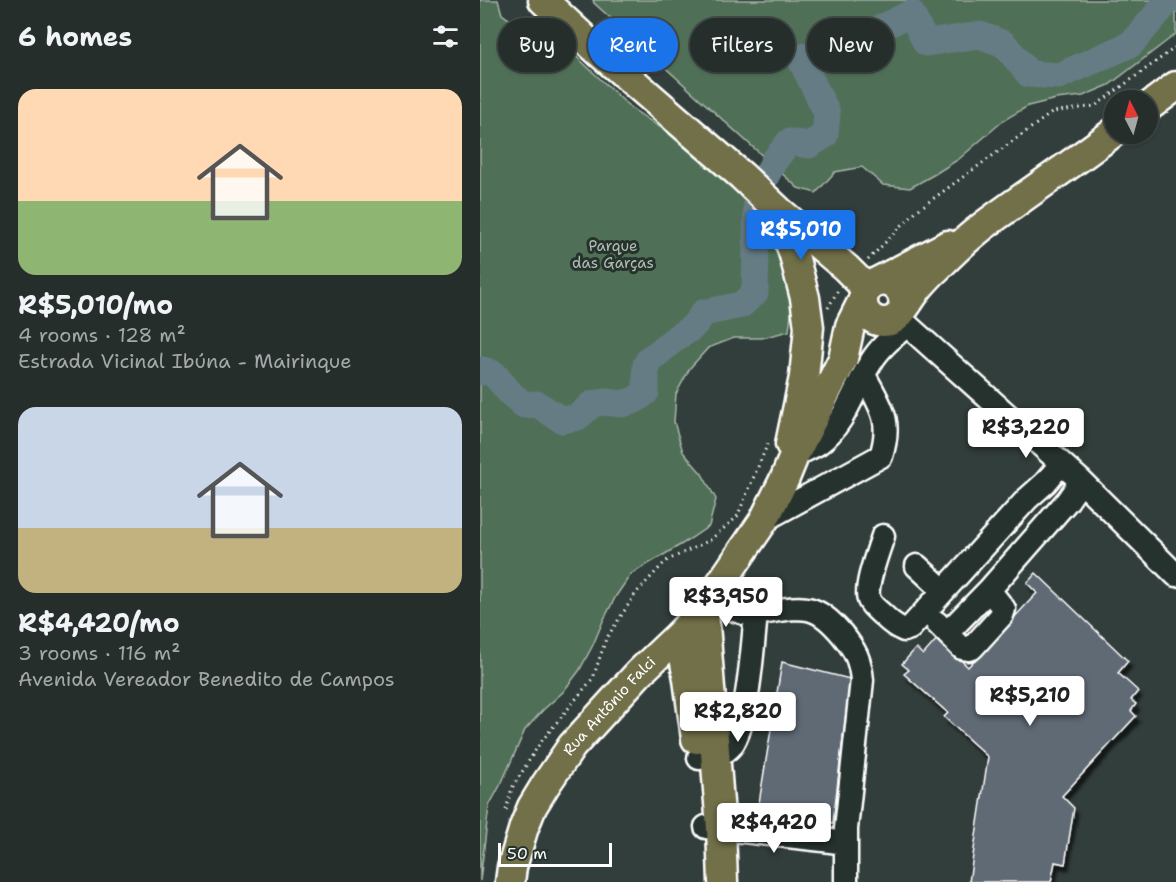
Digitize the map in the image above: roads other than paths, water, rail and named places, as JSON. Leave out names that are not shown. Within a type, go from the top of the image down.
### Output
[{"type":"main road","points":[[543,0],[562,10],[774,206],[846,268],[868,290],[864,310],[868,316],[878,322],[898,319]]},
{"type":"main road","points":[[1158,100],[1176,86]]},
{"type":"main road","name":"Rua Antônio Falci","points":[[514,877],[524,827],[546,784],[572,746],[707,603],[764,520],[790,467],[854,367],[898,319],[920,286],[977,231],[1104,139]]},
{"type":"main road","points":[[774,206],[794,255],[808,327],[804,376],[791,434],[790,467]]},
{"type":"main road","name":"Rua Antônio Falci","points":[[854,367],[850,326],[868,290],[977,231]]},
{"type":"main road","points":[[707,603],[705,624],[707,757],[714,828],[723,882]]},
{"type":"main road","points":[[680,634],[688,679],[707,757]]},
{"type":"main road","points":[[639,674],[670,672],[688,679]]},
{"type":"main road","points":[[708,882],[714,828]]},
{"type":"street","points":[[898,319],[1081,481],[1176,575]]},
{"type":"street","points":[[764,520],[881,456],[886,441],[884,414],[854,367]]},
{"type":"street","points":[[883,536],[873,566],[868,593],[869,600],[897,627],[904,630],[910,628],[1028,499],[1046,483],[1061,464]]},
{"type":"street","points":[[925,610],[962,648],[972,648],[1002,615],[1004,609],[989,590],[1068,500],[1081,481]]},
{"type":"street","points":[[917,566],[943,590]]},
{"type":"street","points":[[707,603],[756,614],[800,607],[810,609],[820,613],[832,623],[858,656],[862,680],[846,836],[846,882]]},
{"type":"street","points":[[707,757],[728,749],[734,742],[741,722],[750,674],[756,614]]},
{"type":"street","points":[[714,828],[846,836]]},
{"type":"waterway","points":[[480,372],[483,370],[494,374],[524,405],[537,404],[562,420],[578,417],[592,404],[606,402],[622,404],[635,400],[646,392],[646,365],[650,358],[690,329],[703,313],[741,305],[755,293],[757,193],[774,161],[789,142],[809,145],[825,135],[827,113],[800,58],[865,36],[911,13],[926,43],[980,35],[1004,44],[1029,74],[1059,76],[1131,44],[1169,0]]},
{"type":"park label","name":"Parque das Garças","points":[[613,254]]}]
